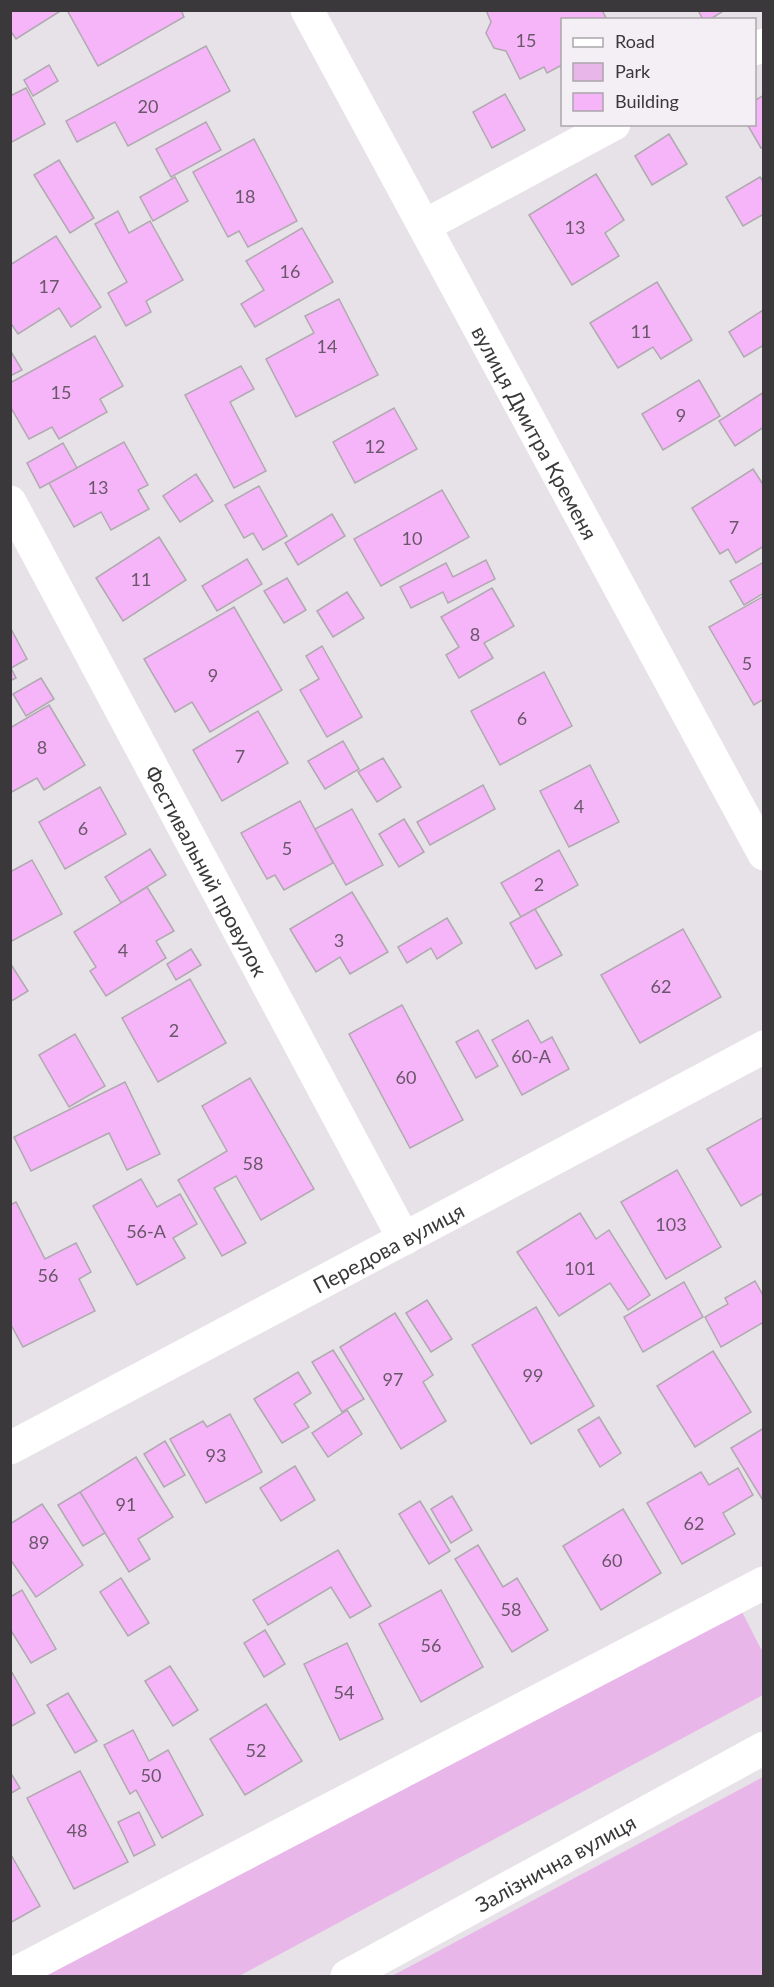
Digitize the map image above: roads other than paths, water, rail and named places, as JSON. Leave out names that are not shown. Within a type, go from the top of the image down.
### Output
[{"type":"street","name":"вулиця Дмитра Кременя","points":[[308,10],[764,854]]},
{"type":"street","points":[[424,226],[610,126]]},
{"type":"street","name":"Фестивальний провулок","points":[[10,502],[404,1239]]},
{"type":"street","name":"Передова вулиця","points":[[14,1439],[404,1239],[764,1047]]},
{"type":"street","points":[[10,1976],[764,1583]]},
{"type":"street","name":"Залізнична вулиця","points":[[347,1977],[764,1748]]}]
